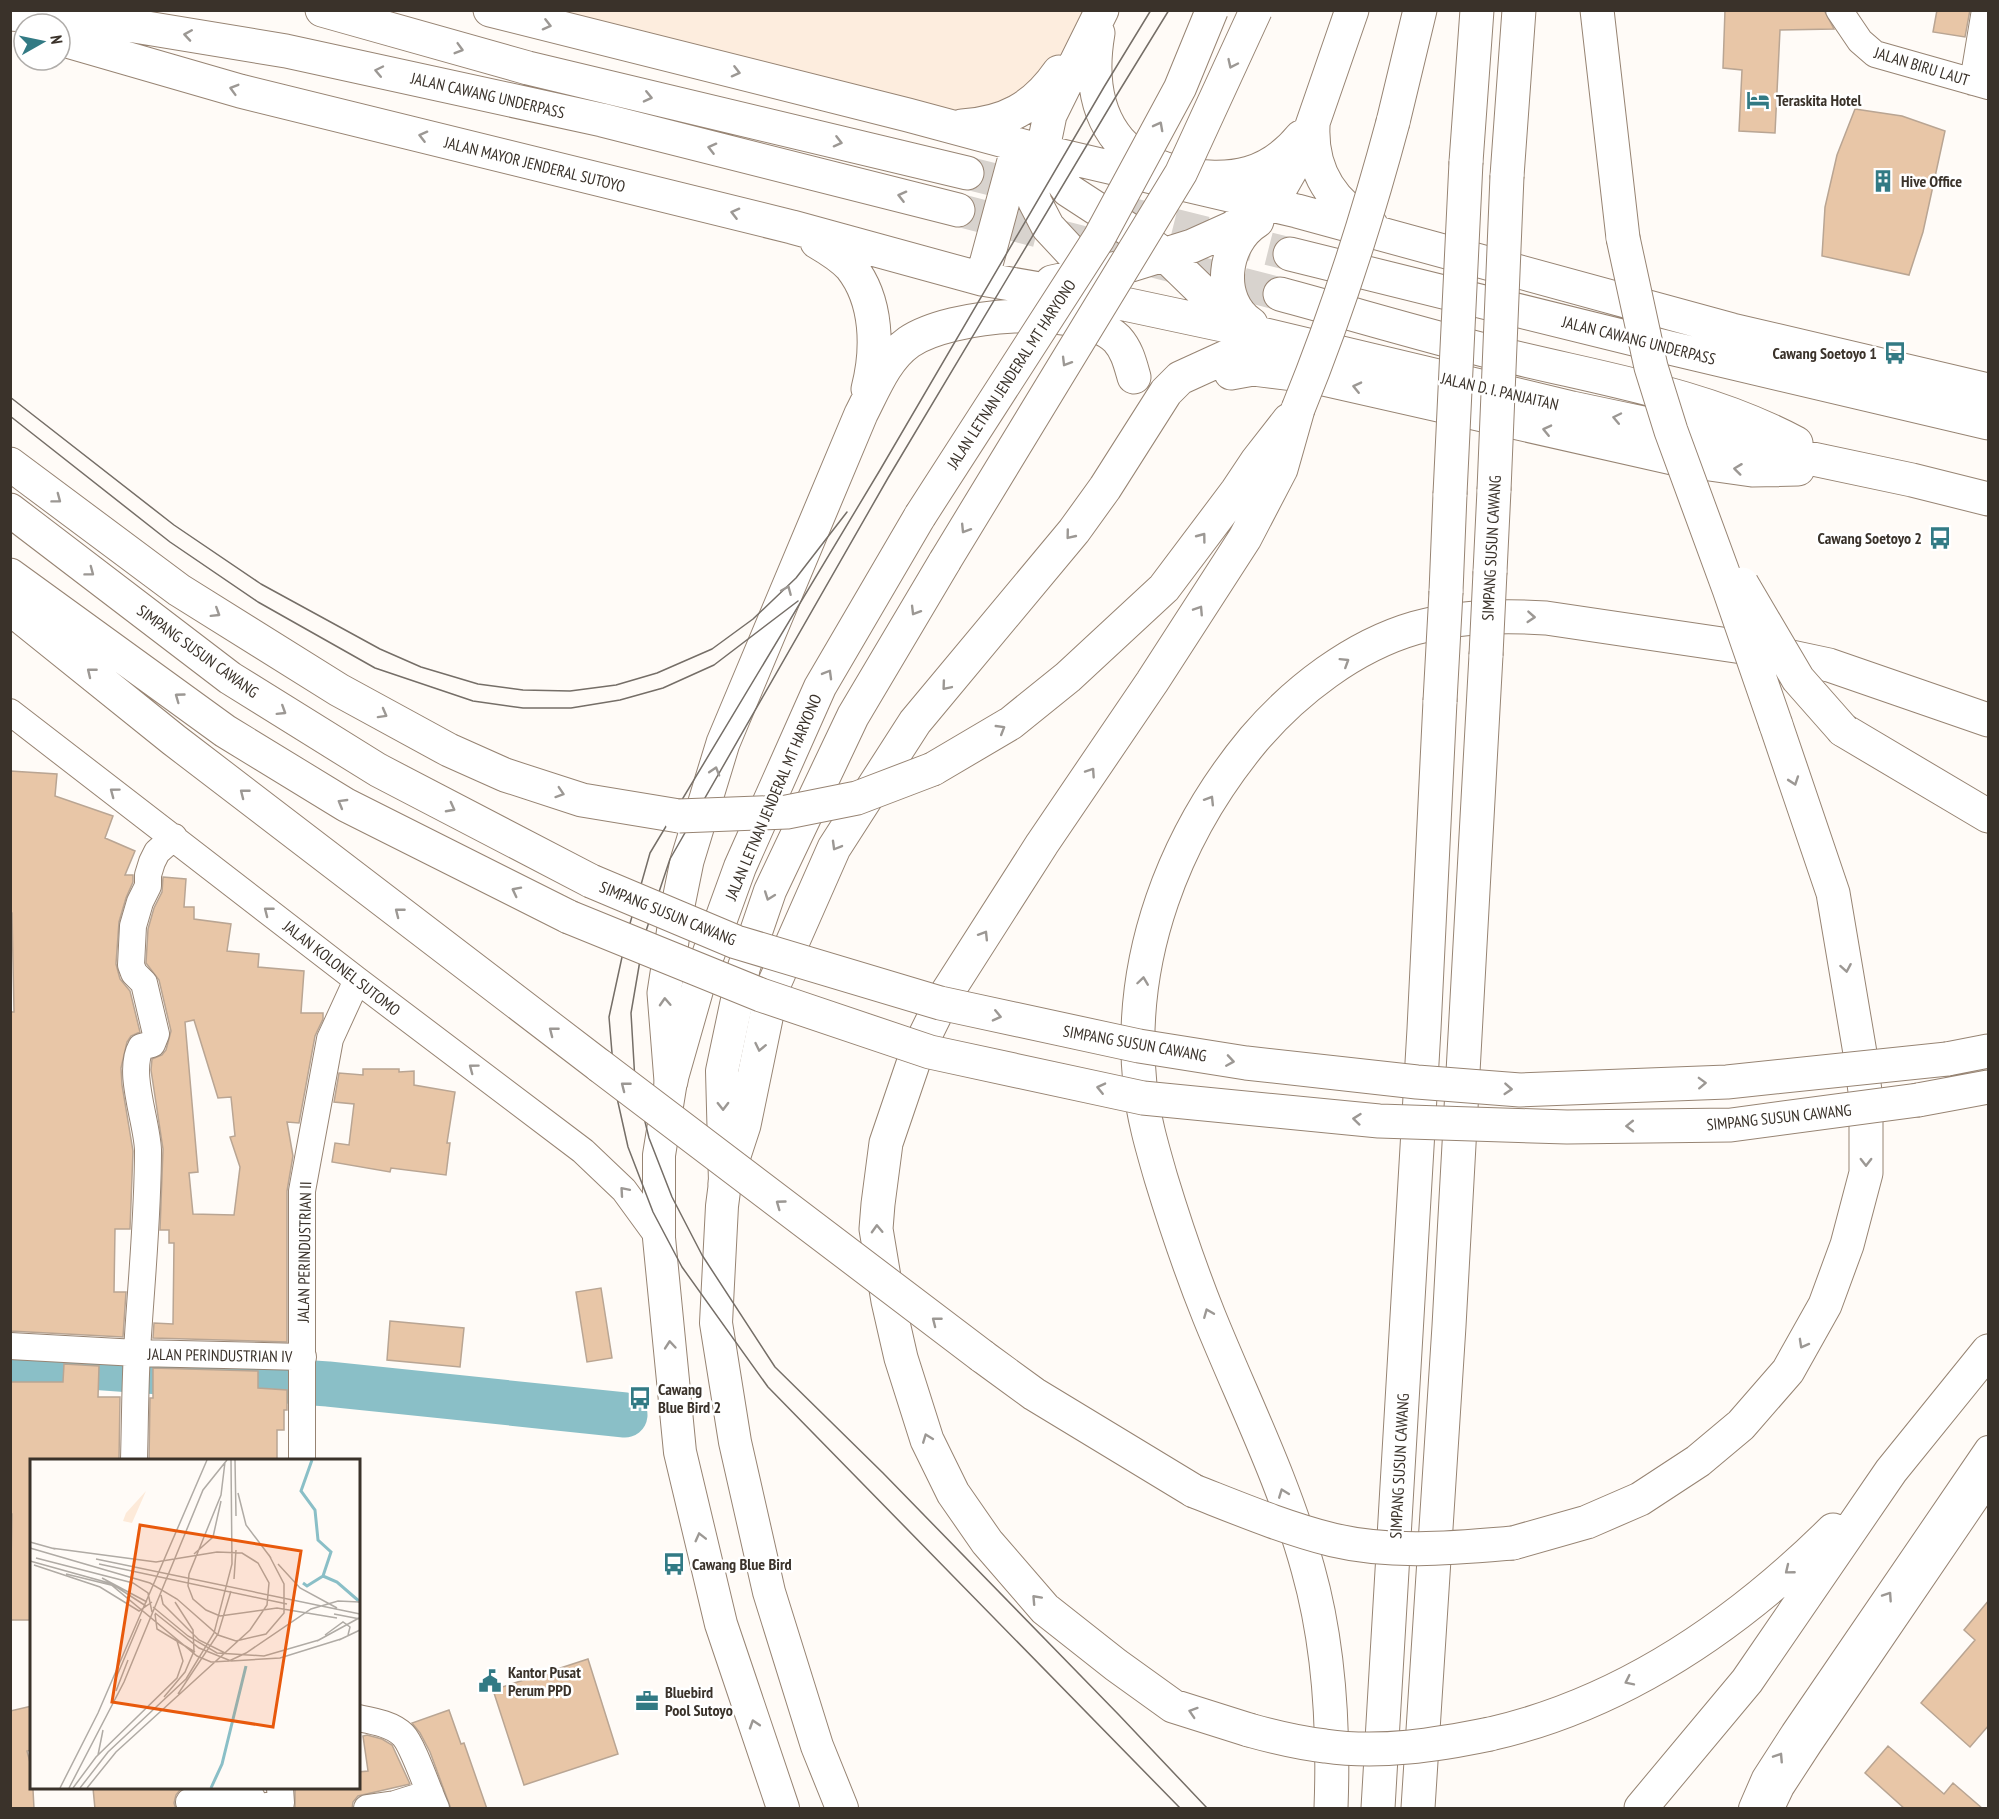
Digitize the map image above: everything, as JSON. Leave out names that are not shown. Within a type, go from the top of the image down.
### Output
[{"type":"highway","points":[[322,10],[528,68],[967,173]]},
{"type":"highway","points":[[490,10],[1032,148],[1282,207],[1722,328],[1989,390]]},
{"type":"highway","points":[[1289,340],[1246,321],[1238,311],[1228,285],[1231,252],[1238,238],[1250,225],[1264,216],[1278,212],[1282,207],[1281,187],[1297,162],[1353,10]]},
{"type":"highway","points":[[1420,10],[1371,205],[1315,367],[1298,409],[1281,469],[1245,538],[1152,682],[1013,888],[944,999],[917,1052],[889,1133],[876,1229],[901,1358],[927,1440],[953,1493],[987,1542],[1045,1609],[1084,1641],[1173,1706],[1284,1739],[1327,1746],[1367,1749],[1411,1746],[1490,1734],[1547,1719],[1598,1697],[1649,1671],[1689,1648],[1723,1624],[1804,1558],[1891,1471]]},
{"type":"highway","name":"SIMPANG SUSUN CAWANG","points":[[1378,1809],[1424,1029],[1466,162],[1477,10]]},
{"type":"highway","name":"SIMPANG SUSUN CAWANG","points":[[1418,1809],[1451,1290],[1486,655],[1507,176],[1519,10]]},
{"type":"highway","points":[[10,608],[174,740],[982,1356],[1034,1394],[1194,1491],[1287,1528],[1335,1540],[1392,1548],[1436,1550],[1513,1543],[1587,1522],[1640,1499],[1698,1461],[1741,1425],[1788,1371],[1825,1305],[1847,1245],[1866,1173],[1866,1099],[1833,892],[1681,460],[1651,367],[1623,238],[1597,10]]},
{"type":"highway","points":[[951,126],[990,122],[1007,117],[1030,105],[1049,87],[1102,11]]},
{"type":"highway","points":[[1102,11],[1095,60],[1098,98],[1108,124],[1116,136],[1132,153],[1143,159],[1170,170],[1197,176],[1236,176],[1250,173],[1285,153],[1313,122]]},
{"type":"highway","points":[[1102,11],[1050,115],[1045,139],[1032,148],[997,282],[1054,282],[1094,274],[1164,255],[1282,207]]},
{"type":"highway","name":"JALAN CAWANG UNDERPASS","points":[[10,14],[98,20],[286,51],[602,120],[958,210]]},
{"type":"highway","name":"JALAN MAYOR JENDERAL SUTOYO","points":[[72,42],[240,91],[792,227],[997,282]]},
{"type":"highway","points":[[1313,122],[1312,143],[1316,161],[1321,177],[1331,193],[1357,217],[1410,243]]},
{"type":"highway","points":[[1032,148],[1068,190],[1164,255],[1202,290],[1232,327]]},
{"type":"highway","points":[[1032,148],[1031,190],[1041,216],[1056,238],[1094,274],[1115,302],[1132,339],[1134,390],[1130,426],[1117,465],[1105,488]]},
{"type":"highway","points":[[792,227],[842,258],[859,279],[865,293],[871,310],[874,355],[871,379],[861,414]]},
{"type":"highway","name":"JALAN CAWANG UNDERPASS","points":[[1290,254],[1670,348],[1989,423]]},
{"type":"highway","name":"JALAN D. I. PANJAITAN","points":[[997,282],[1115,302],[1232,327],[1572,408],[1989,499]]},
{"type":"highway","points":[[1280,294],[1500,354],[1657,390],[1700,403],[1743,418],[1839,465]]},
{"type":"highway","points":[[671,1081],[664,993],[687,861],[723,742],[861,414],[883,370],[895,354],[910,342],[949,326],[995,317],[1041,317],[1076,321],[1106,331],[1117,339],[1126,352],[1134,376]]},
{"type":"highway","points":[[725,1183],[744,1125],[772,991],[834,848],[915,722],[1074,531],[1105,488],[1134,439],[1166,392],[1180,378],[1226,357],[1289,340]]},
{"type":"highway","points":[[1134,439],[1182,397],[1235,371],[1253,369],[1310,376],[1691,462],[1752,470],[1839,465]]},
{"type":"highway","points":[[10,464],[179,590],[339,690],[449,750],[505,775],[582,800],[679,816],[787,812],[858,798],[933,769],[1011,723],[1068,677],[1164,588],[1298,409]]},
{"type":"highway","name":"SIMPANG SUSUN CAWANG","points":[[10,510],[230,678],[378,770],[591,881],[736,942],[940,1003],[1139,1046],[1246,1063],[1417,1082],[1520,1090],[1727,1082],[1947,1059],[1989,1051]]},
{"type":"highway","points":[[1700,510],[1798,679],[1843,729],[1989,816]]},
{"type":"highway","name":"SIMPANG SUSUN CAWANG","points":[[10,575],[225,731],[336,799],[568,917],[761,995],[930,1052],[1143,1098],[1379,1121],[1567,1127],[1731,1125],[1918,1100],[1989,1087]]},
{"type":"highway","points":[[1331,1809],[1330,1698],[1317,1606],[1308,1569],[1290,1512],[1172,1217],[1147,1125],[1140,1085],[1140,1008],[1153,930],[1171,873],[1195,824],[1222,780],[1240,757],[1278,714],[1308,687],[1379,642],[1414,628],[1482,616],[1513,615],[1546,618],[1749,648],[1829,665],[1989,720]]},
{"type":"highway","points":[[1641,1809],[1746,1681],[1891,1471],[1989,1351]]},
{"type":"main road","name":"JALAN LETNAN JENDERAL MT HARYONO","points":[[783,1809],[773,1794],[721,1624],[680,1452],[659,1238],[659,1155],[671,1081],[703,969],[740,867],[820,687],[920,516],[1099,238],[1180,88],[1212,10]]},
{"type":"main road","name":"JALAN LETNAN JENDERAL MT HARYONO","points":[[842,1809],[817,1746],[769,1592],[733,1428],[716,1323],[725,1183],[722,1071],[744,967],[770,891],[853,716],[1181,173],[1256,10]]},
{"type":"main road","points":[[817,1746],[826,1809]]},
{"type":"street","name":"JALAN BIRU LAUT","points":[[1839,10],[1860,41],[1875,54],[1981,84]]},
{"type":"street","points":[[1981,84],[1985,10]]},
{"type":"street","name":"JALAN KOLONEL SUTOMO","points":[[10,712],[583,1151],[624,1190],[659,1238]]},
{"type":"street","points":[[134,1459],[137,1366],[148,1190],[147,1134],[145,1119],[140,1111],[136,1063],[141,1047],[152,1044],[156,1034],[144,983],[130,965],[133,926],[140,902],[148,886],[148,875],[152,862],[157,852],[174,837]]},
{"type":"street","name":"JALAN PERINDUSTRIAN II","points":[[302,1459],[303,1191],[330,1039],[357,980]]},
{"type":"street","name":"JALAN PERINDUSTRIAN IV","points":[[10,1346],[137,1366],[303,1363]]},
{"type":"street","points":[[1758,1808],[1765,1778],[1788,1742],[1989,1449]]},
{"type":"street","points":[[1758,1808],[1781,1787],[1989,1481]]},
{"type":"street","points":[[360,1718],[387,1725],[403,1734],[433,1801],[367,1809]]},
{"type":"street","points":[[188,1799],[248,1796],[252,1798],[254,1808],[272,1803]]},
{"type":"shaded area","points":[[490,11],[1102,11],[1049,87],[990,122]]},
{"type":"building","name":"Teraskita Hotel","points":[[1725,10],[1824,10],[1834,29],[1780,30],[1775,133],[1739,131],[1742,70],[1723,68]]},
{"type":"building","points":[[1937,10],[1970,10],[1965,37],[1933,32]]},
{"type":"building","name":"Hive Office","points":[[1855,109],[1902,116],[1945,131],[1923,232],[1909,275],[1822,256],[1825,207],[1837,155]]},
{"type":"building","points":[[10,771],[57,774],[55,796],[113,816],[105,838],[135,851],[125,875],[133,875],[133,882],[119,922],[116,964],[120,979],[130,991],[140,1032],[131,1036],[127,1042],[121,1068],[133,1151],[130,1229],[115,1229],[114,1292],[126,1292],[123,1337],[10,1331],[10,1012],[14,1012],[12,913],[10,913]]},
{"type":"building","points":[[163,877],[186,879],[184,907],[194,907],[194,919],[231,924],[227,951],[259,954],[258,967],[304,971],[301,1013],[323,1013],[323,1019],[315,1036],[299,1123],[287,1122],[293,1156],[287,1191],[287,1342],[153,1338],[154,1323],[173,1324],[174,1243],[169,1243],[169,1230],[160,1230],[163,1149],[151,1070],[152,1059],[162,1055],[166,1050],[171,1031],[159,980],[146,963],[148,929],[154,908],[162,892]],"holes":[[[194,1020],[218,1098],[231,1097],[235,1136],[230,1137],[240,1167],[234,1215],[193,1214],[189,1173],[198,1172],[185,1022]]]},
{"type":"building","points":[[363,1069],[414,1071],[414,1085],[455,1092],[447,1143],[450,1143],[446,1175],[391,1168],[390,1172],[332,1162],[335,1143],[349,1145],[354,1104],[334,1102],[339,1073],[363,1075]]},
{"type":"building","points":[[601,1288],[612,1358],[587,1362],[576,1292]]},
{"type":"building","points":[[390,1321],[464,1328],[460,1367],[387,1360]]},
{"type":"building","points":[[64,1364],[99,1366],[98,1397],[120,1397],[119,1459],[30,1459],[30,1620],[10,1620],[12,1514],[10,1382],[63,1382]]},
{"type":"building","points":[[153,1368],[258,1371],[258,1388],[287,1390],[284,1430],[277,1430],[277,1459],[149,1459],[150,1398],[153,1398]]},
{"type":"building","points":[[1989,1600],[1989,1725],[1970,1747],[1921,1703],[1975,1640],[1964,1630]]},
{"type":"building","points":[[588,1659],[618,1754],[524,1785],[493,1690]]},
{"type":"building","points":[[30,1706],[30,1750],[27,1751],[34,1809],[10,1809],[10,1711]]},
{"type":"building","points":[[449,1710],[461,1744],[464,1743],[487,1809],[451,1809],[430,1752],[412,1723]]},
{"type":"building","points":[[363,1736],[382,1739],[392,1745],[410,1784],[358,1796],[353,1802],[352,1809],[295,1809],[295,1789],[360,1789],[360,1772],[368,1771]]},
{"type":"building","points":[[1888,1746],[1944,1794],[1953,1783],[1983,1809],[1905,1809],[1865,1773]]},
{"type":"building","points":[[93,1789],[183,1789],[176,1795],[174,1803],[176,1809],[95,1809]]},
{"type":"waterway","points":[[10,1363],[328,1384],[625,1415]]},
{"type":"tunnel","points":[[967,173],[1035,190]]},
{"type":"tunnel","points":[[958,210],[1280,294]]},
{"type":"tunnel","points":[[1126,213],[1290,254]]},
{"type":"tram line","points":[[1151,10],[880,470],[650,853],[627,934],[609,1017],[615,1089],[628,1147],[653,1212],[682,1267],[768,1387],[1180,1808]]},
{"type":"tram line","points":[[1169,10],[888,478],[670,859],[644,937],[631,1013],[635,1081],[649,1138],[672,1197],[702,1255],[775,1367],[883,1473],[1207,1808]]},
{"type":"tram line","points":[[10,397],[174,525],[261,584],[380,649],[421,667],[478,684],[523,690],[570,691],[616,685],[657,673],[712,649],[753,619],[796,578],[847,512]]},
{"type":"tram line","points":[[10,416],[170,542],[258,602],[375,668],[473,701],[523,708],[571,708],[620,700],[663,688],[714,665],[798,601]]},
{"type":"place","name":"Teraskita Hotel","points":[[1758,100]]},
{"type":"place","name":"Hive Office","points":[[1883,181]]},
{"type":"place","name":"Cawang Soetoyo 1","points":[[1895,353]]},
{"type":"place","name":"Cawang Soetoyo 2","points":[[1940,538]]},
{"type":"place","name":"Cawang Blue Bird 2","points":[[640,1398]]},
{"type":"place","name":"Cawang Blue Bird","points":[[674,1564]]},
{"type":"place","name":"Kantor Pusat Perum PPD","points":[[490,1681]]},
{"type":"place","name":"Bluebird Pool Sutoyo","points":[[647,1701]]}]
